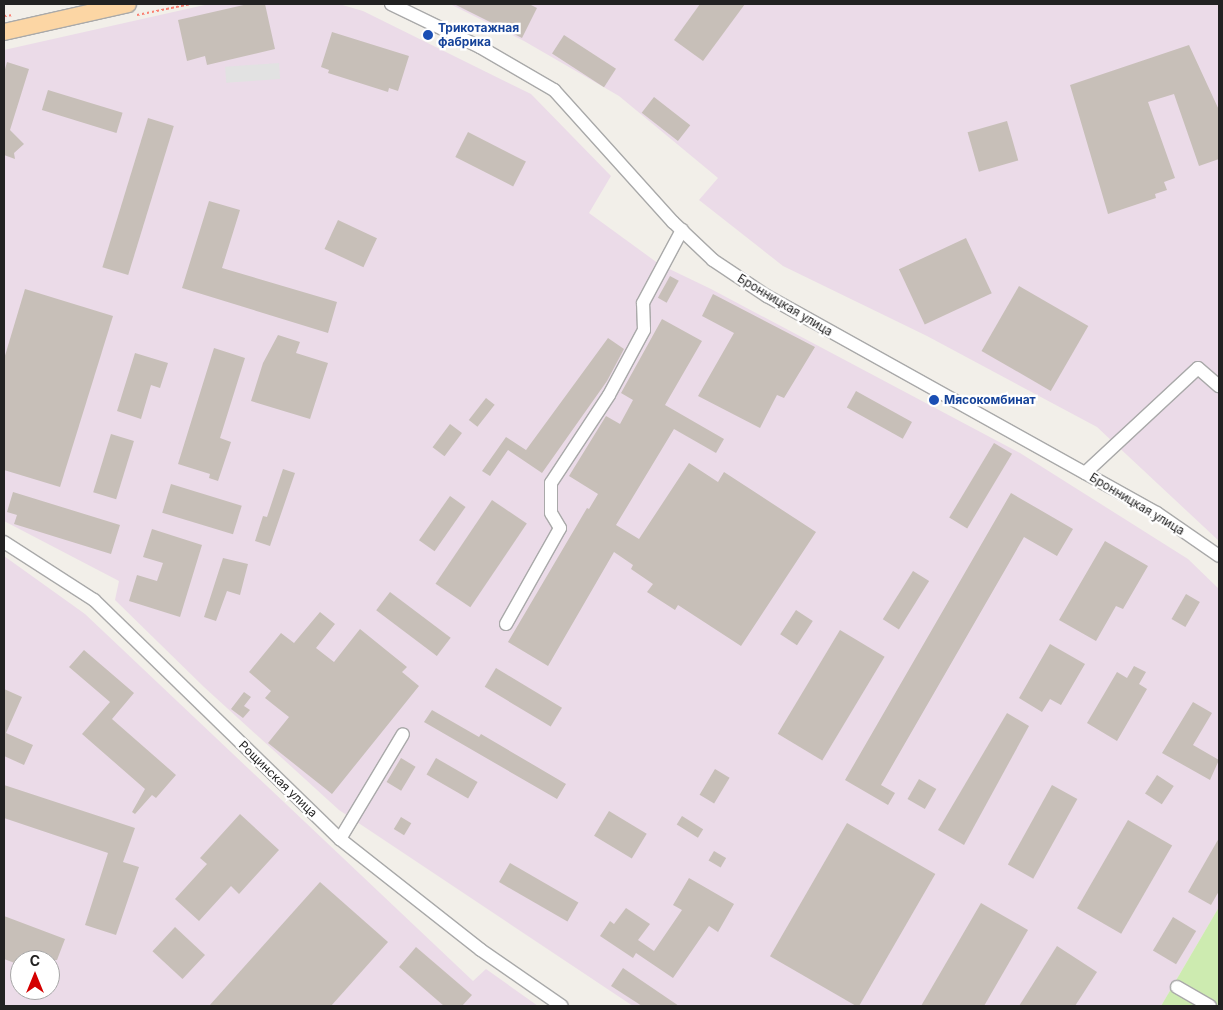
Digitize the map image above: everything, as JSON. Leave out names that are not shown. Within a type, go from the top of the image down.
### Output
[{"type":"main road","points":[[4,32],[128,4]]},
{"type":"street","name":"Бронницкая улица","points":[[391,4],[480,47],[554,90],[682,230],[713,260],[767,296],[1157,513],[1219,556]]},
{"type":"street","points":[[506,624],[560,528],[551,513],[551,483],[609,396],[644,330],[643,303],[682,230]]},
{"type":"street","points":[[1085,473],[1198,368],[1219,386]]},
{"type":"street","name":"Рощинская улица","points":[[4,542],[94,600],[340,840],[481,950],[562,1006]]},
{"type":"street","points":[[340,840],[404,734]]},
{"type":"street","points":[[1177,987],[1210,1006]]},
{"type":"shaded area","points":[[209,4],[339,4],[363,11],[531,94],[611,176],[589,213],[659,264],[711,289],[1020,453],[1188,559],[1219,589],[1219,907],[1161,1006],[633,1006],[339,810],[204,687],[115,600],[119,581],[4,521],[4,50]]},
{"type":"shaded area","points":[[450,4],[1219,4],[1219,541],[1097,427],[927,336],[783,266],[699,200],[718,178],[619,96],[524,41]]},
{"type":"shaded area","points":[[279,63],[280,79],[226,83],[225,67]]},
{"type":"shaded area","points":[[4,556],[85,614],[473,981],[486,969],[538,1006],[4,1006]]},
{"type":"green space","points":[[1219,907],[1219,1006],[1161,1006]]},
{"type":"building","points":[[248,4],[265,4],[275,49],[207,65],[205,56],[187,61],[178,20]]},
{"type":"building","points":[[454,4],[529,4],[537,8],[522,38]]},
{"type":"building","points":[[700,4],[745,4],[703,61],[674,40]]},
{"type":"building","points":[[332,32],[409,56],[398,91],[389,88],[388,92],[328,73],[329,70],[321,67]]},
{"type":"building","points":[[564,35],[616,69],[604,87],[552,53]]},
{"type":"building","points":[[1189,45],[1219,110],[1219,159],[1199,166],[1174,94],[1148,102],[1175,178],[1164,182],[1167,190],[1155,194],[1156,198],[1108,214],[1070,85]]},
{"type":"building","points":[[7,62],[29,69],[10,130],[24,144],[14,153],[15,159],[4,155],[4,73]]},
{"type":"building","points":[[48,90],[123,113],[116,133],[42,110]]},
{"type":"building","points":[[654,97],[690,125],[678,141],[642,113]]},
{"type":"building","points":[[148,118],[174,126],[128,275],[102,267]]},
{"type":"building","points":[[1007,121],[1018,160],[979,172],[968,132]]},
{"type":"building","points":[[468,132],[526,162],[513,186],[455,157]]},
{"type":"building","points":[[209,201],[240,210],[222,268],[337,302],[328,333],[182,288]]},
{"type":"building","points":[[338,220],[377,238],[363,267],[324,249]]},
{"type":"building","points":[[966,238],[992,293],[925,325],[899,269]]},
{"type":"building","points":[[670,276],[679,281],[667,303],[658,298]]},
{"type":"building","points":[[1019,286],[1088,326],[1051,391],[982,351]]},
{"type":"building","points":[[25,289],[113,316],[60,487],[4,470],[4,359]]},
{"type":"building","points":[[713,294],[815,347],[784,398],[777,395],[760,428],[698,396],[734,333],[702,316]]},
{"type":"building","points":[[662,319],[702,341],[665,405],[724,439],[716,453],[674,429],[616,525],[639,539],[689,463],[718,482],[724,472],[816,532],[741,646],[678,605],[675,610],[647,592],[653,584],[631,569],[633,565],[614,552],[548,666],[508,642],[587,508],[589,509],[598,494],[569,476],[606,416],[620,424],[633,400],[621,393]]},
{"type":"building","points":[[278,335],[300,342],[296,353],[328,363],[310,419],[251,401],[263,363]]},
{"type":"building","points":[[608,338],[624,349],[607,381],[542,473],[508,450],[490,476],[482,471],[506,437],[526,450]]},
{"type":"building","points":[[214,348],[245,358],[220,438],[231,442],[218,481],[209,478],[210,474],[178,464]]},
{"type":"building","points":[[135,353],[168,363],[160,388],[151,385],[141,419],[117,411]]},
{"type":"building","points":[[856,391],[912,422],[903,439],[847,408]]},
{"type":"building","points":[[486,398],[495,405],[477,427],[469,420]]},
{"type":"building","points":[[450,424],[462,433],[445,456],[433,447]]},
{"type":"building","points":[[111,434],[134,441],[116,499],[93,492]]},
{"type":"building","points":[[994,443],[1012,454],[967,528],[949,518]]},
{"type":"building","points":[[283,469],[295,473],[270,546],[255,541],[263,516],[267,517]]},
{"type":"building","points":[[171,484],[242,506],[233,534],[162,513]]},
{"type":"building","points":[[13,492],[120,525],[111,554],[14,524],[17,515],[7,512]]},
{"type":"building","points":[[1011,493],[1073,529],[1057,556],[1024,537],[881,785],[895,793],[888,805],[845,780]]},
{"type":"building","points":[[450,496],[466,507],[435,551],[419,540]]},
{"type":"building","points":[[492,500],[527,523],[470,607],[436,584]]},
{"type":"building","points":[[152,529],[202,545],[180,617],[129,601],[137,575],[157,581],[163,563],[143,557]]},
{"type":"building","points":[[1105,541],[1148,566],[1123,609],[1116,606],[1096,641],[1059,620]]},
{"type":"building","points":[[223,558],[248,564],[240,595],[227,591],[216,621],[204,617]]},
{"type":"building","points":[[913,571],[929,581],[899,629],[883,619]]},
{"type":"building","points":[[390,592],[451,638],[437,656],[376,610]]},
{"type":"building","points":[[1186,594],[1200,602],[1185,627],[1172,619]]},
{"type":"building","points":[[796,610],[813,621],[797,645],[780,634]]},
{"type":"building","points":[[320,612],[335,624],[316,648],[334,662],[360,629],[407,667],[402,672],[419,686],[332,794],[268,743],[289,717],[265,698],[271,691],[249,672],[281,633],[294,643]]},
{"type":"building","points":[[840,630],[885,657],[822,760],[778,734]]},
{"type":"building","points":[[1050,644],[1085,664],[1061,705],[1050,699],[1042,712],[1019,698]]},
{"type":"building","points":[[84,650],[134,693],[112,719],[176,775],[156,798],[152,795],[135,814],[132,812],[145,789],[82,734],[110,702],[69,667]]},
{"type":"building","points":[[1134,666],[1146,672],[1139,684],[1147,689],[1117,741],[1087,723],[1117,672],[1127,678]]},
{"type":"building","points":[[496,668],[562,708],[551,727],[485,687]]},
{"type":"building","points":[[4,689],[22,697],[6,733],[33,745],[24,765],[4,756]]},
{"type":"building","points":[[244,692],[251,697],[244,706],[250,710],[243,718],[231,709]]},
{"type":"building","points":[[1193,702],[1212,713],[1193,745],[1219,760],[1210,780],[1162,753]]},
{"type":"building","points":[[432,710],[479,737],[481,734],[566,784],[557,799],[424,722]]},
{"type":"building","points":[[1007,713],[1029,726],[964,845],[938,830]]},
{"type":"building","points":[[401,758],[416,767],[401,791],[387,782]]},
{"type":"building","points":[[436,758],[478,782],[468,798],[426,774]]},
{"type":"building","points":[[715,769],[730,778],[714,803],[700,795]]},
{"type":"building","points":[[1157,775],[1174,786],[1162,804],[1145,793]]},
{"type":"building","points":[[919,779],[936,789],[925,809],[908,799]]},
{"type":"building","points":[[4,785],[135,828],[123,862],[139,867],[116,935],[85,925],[108,853],[4,818]]},
{"type":"building","points":[[1052,785],[1077,799],[1033,879],[1008,865]]},
{"type":"building","points":[[609,811],[647,834],[632,859],[594,836]]},
{"type":"building","points":[[240,814],[279,850],[239,894],[231,886],[199,921],[175,899],[207,864],[200,858]]},
{"type":"building","points":[[682,816],[703,829],[698,838],[677,824]]},
{"type":"building","points":[[401,817],[411,823],[404,835],[394,829]]},
{"type":"building","points":[[1128,820],[1172,846],[1121,934],[1077,908]]},
{"type":"building","points":[[847,823],[935,874],[859,1006],[856,1006],[770,956]]},
{"type":"building","points":[[1219,838],[1219,891],[1211,905],[1188,892]]},
{"type":"building","points":[[714,851],[726,858],[721,868],[708,861]]},
{"type":"building","points":[[510,863],[578,902],[567,922],[499,882]]},
{"type":"building","points":[[689,878],[734,904],[718,932],[709,926],[673,978],[636,953],[633,958],[600,936],[610,921],[614,924],[626,908],[650,924],[638,940],[654,951],[682,910],[673,905]]},
{"type":"building","points":[[320,882],[388,942],[331,1006],[209,1006]]},
{"type":"building","points":[[981,903],[1028,930],[984,1006],[921,1006]]},
{"type":"building","points":[[4,916],[65,939],[60,952],[60,950],[10,950],[10,961],[4,959]]},
{"type":"building","points":[[1173,917],[1196,931],[1176,964],[1153,950]]},
{"type":"building","points":[[175,927],[205,955],[182,979],[152,951]]},
{"type":"building","points":[[1057,946],[1097,972],[1075,1006],[1019,1006]]},
{"type":"building","points":[[416,947],[472,995],[462,1006],[444,1006],[399,967]]},
{"type":"building","points":[[623,968],[679,1006],[642,1006],[611,986]]},
{"type":"place","name":"Трикотажная фабрика","points":[[428,35]]},
{"type":"place","name":"Мясокомбинат","points":[[934,400]]}]
